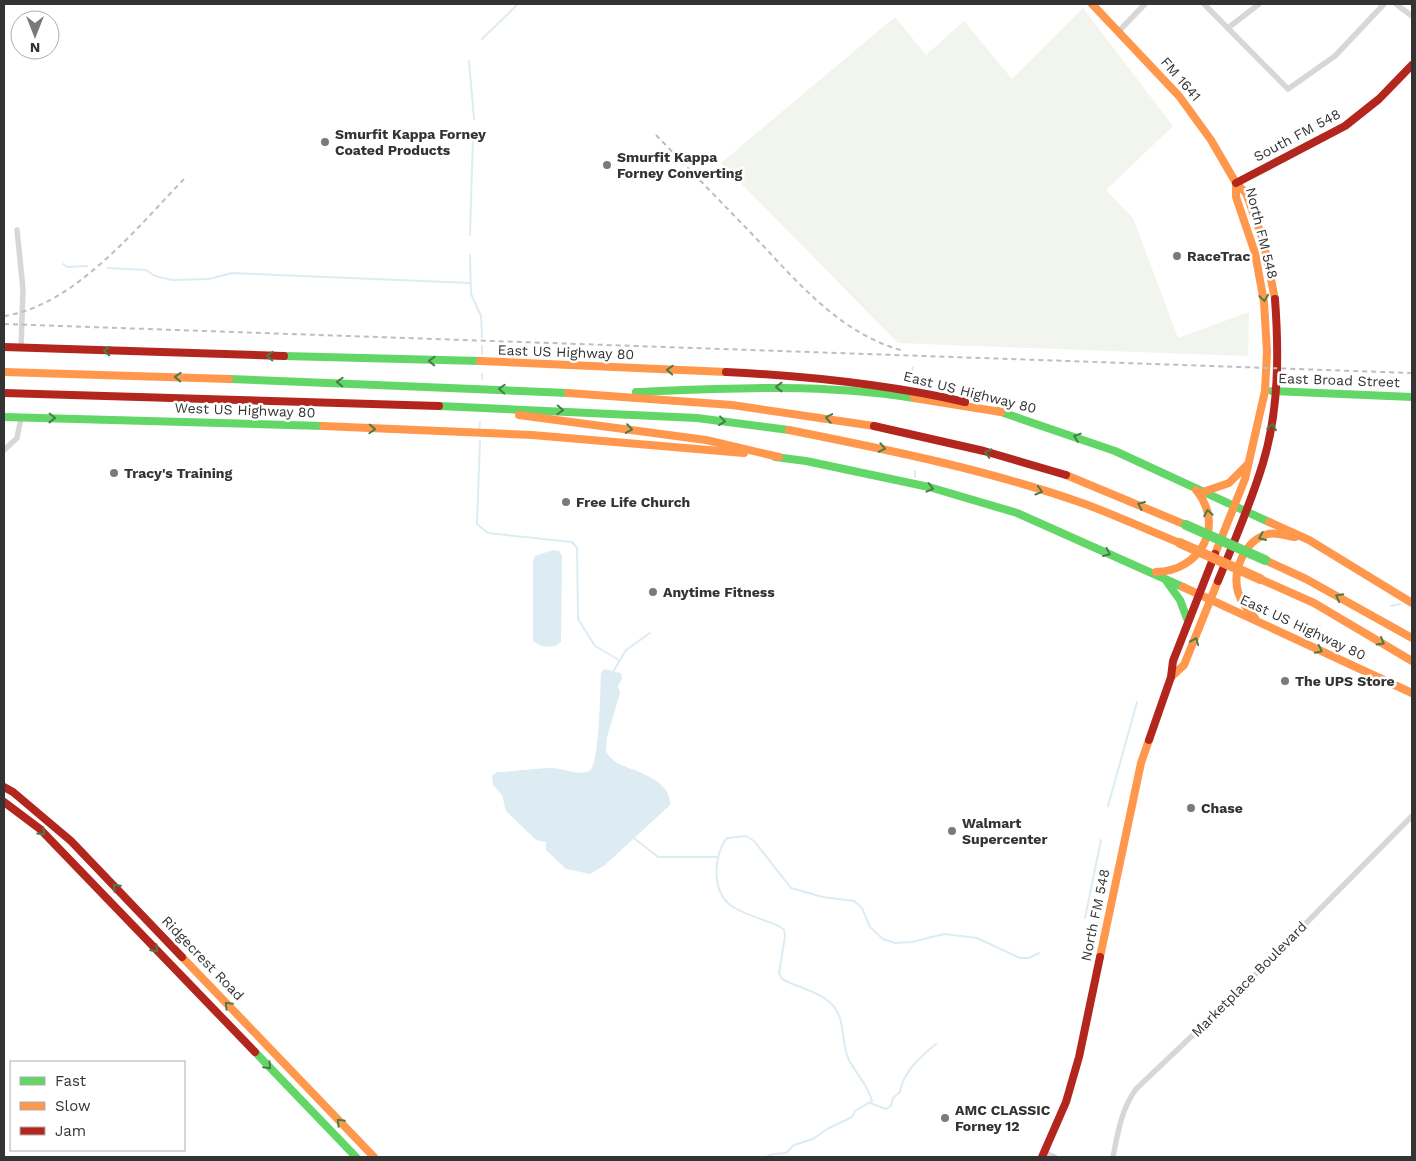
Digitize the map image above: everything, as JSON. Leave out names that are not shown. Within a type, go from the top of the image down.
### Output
[{"type":"main road","name":"FM 1641","points":[[1092,4],[1191,110],[1219,152],[1236,183]]},
{"type":"main road","name":"South FM 548","points":[[1236,183],[1345,126],[1374,104],[1412,65]]},
{"type":"main road","name":"North FM 548","points":[[1043,1155],[1066,1102],[1076,1070],[1141,763],[1171,677],[1173,661],[1251,460],[1265,391],[1267,345],[1264,297],[1255,253],[1236,197],[1236,183]]},
{"type":"main road","name":"North FM 548","points":[[1171,677],[1184,665],[1247,511],[1266,453],[1276,391],[1278,330],[1270,268],[1246,193],[1236,183]]},
{"type":"main road","points":[[4,347],[22,348]]},
{"type":"main road","name":"East US Highway 80","points":[[22,348],[481,362],[779,374],[856,381],[922,392],[1001,412],[1083,438],[1309,540],[1412,603]]},
{"type":"main road","points":[[4,372],[464,387],[621,395],[804,413],[892,430],[1046,469],[1132,502],[1265,560],[1314,583],[1412,638]]},
{"type":"main road","points":[[621,395],[641,390],[765,387],[828,388],[890,394],[1001,412]]},
{"type":"main road","name":"East Broad Street","points":[[1265,391],[1412,397]]},
{"type":"main road","points":[[4,393],[697,418],[825,437],[891,450],[979,472],[1084,504],[1314,603],[1412,661]]},
{"type":"main road","points":[[459,408],[706,440],[779,457]]},
{"type":"main road","name":"West US Highway 80","points":[[4,417],[261,423],[486,434]]},
{"type":"main road","name":"East US Highway 80","points":[[486,434],[596,440],[779,457],[891,479],[980,501],[1016,513],[1147,570],[1412,693]]},
{"type":"main road","points":[[1147,570],[1167,572],[1182,569],[1192,561],[1201,548],[1208,531],[1209,514],[1198,490],[1217,490],[1229,485],[1251,460]]},
{"type":"main road","points":[[1256,620],[1240,599],[1236,583],[1237,572],[1247,549],[1257,538],[1271,534],[1309,540]]},
{"type":"main road","points":[[1162,577],[1176,590],[1184,605],[1188,621]]},
{"type":"main road","name":"Ridgecrest Road","points":[[4,787],[13,792],[71,841],[374,1157]]},
{"type":"main road","name":"Ridgecrest Road","points":[[4,802],[40,829],[356,1157]]},
{"type":"street","points":[[1119,31],[1145,4]]},
{"type":"street","points":[[1204,4],[1288,89],[1335,56],[1384,4]]},
{"type":"street","points":[[1228,28],[1259,4]]},
{"type":"street","points":[[1396,4],[1412,16]]},
{"type":"street","points":[[17,230],[23,289],[22,348]]},
{"type":"street","points":[[4,450],[17,438],[21,418]]},
{"type":"street","name":"Marketplace Boulevard","points":[[1114,1157],[1120,1121],[1126,1102],[1136,1089],[1234,996],[1412,816]]},
{"type":"street","points":[[1043,1155],[1055,1157]]},
{"type":"shaded area","points":[[1083,8],[1173,126],[1106,190],[1133,218],[1178,338],[1249,312],[1248,356],[898,343],[721,163],[895,17],[926,55],[964,21],[1012,79]]},
{"type":"shaded area","points":[[553,550],[559,551],[562,556],[561,642],[547,647],[533,641],[533,561],[535,556]]},
{"type":"shaded area","points":[[604,669],[621,673],[622,679],[618,686],[620,693],[607,737],[606,752],[617,763],[642,773],[659,783],[669,796],[670,805],[605,865],[590,874],[566,869],[546,850],[546,842],[536,840],[506,811],[502,795],[493,785],[492,776],[497,772],[544,768],[556,768],[580,773],[589,771],[593,766],[595,756],[599,726],[601,673]]},
{"type":"waterway","points":[[482,39],[518,4]]},
{"type":"waterway","points":[[469,61],[474,119]]},
{"type":"waterway","points":[[470,235],[473,135]]},
{"type":"waterway","points":[[470,255],[471,294],[481,316],[482,337]]},
{"type":"waterway","points":[[63,264],[67,267],[87,266]]},
{"type":"waterway","points":[[108,268],[146,270],[155,276],[172,280],[209,279],[232,273],[470,283]]},
{"type":"waterway","points":[[482,346],[482,354]]},
{"type":"waterway","points":[[912,373],[913,367]]},
{"type":"waterway","points":[[482,374],[482,379]]},
{"type":"waterway","points":[[479,430],[480,422]]},
{"type":"waterway","points":[[480,441],[477,524],[488,533],[572,542],[577,548],[578,619],[595,646],[619,660]]},
{"type":"waterway","points":[[915,471],[915,477]]},
{"type":"waterway","points":[[1391,606],[1400,604]]},
{"type":"waterway","points":[[1300,633],[1320,626]]},
{"type":"waterway","points":[[613,672],[626,650],[650,633]]},
{"type":"waterway","points":[[1108,806],[1137,702]]},
{"type":"waterway","points":[[766,1157],[773,1154],[786,1153],[794,1145],[813,1139],[827,1129],[852,1117],[855,1111],[872,1101],[868,1090],[847,1055],[838,1012],[818,994],[782,979],[779,973],[785,936],[784,930],[779,926],[733,907],[721,893],[716,874],[717,864],[722,845],[727,838],[746,836],[754,841],[791,888],[823,897],[854,901],[862,908],[870,927],[883,939],[895,943],[912,942],[944,934],[977,938],[1020,958],[1029,958],[1039,953]]},
{"type":"waterway","points":[[634,838],[658,857],[718,857]]},
{"type":"waterway","points":[[1085,918],[1101,840]]},
{"type":"waterway","points":[[870,1103],[886,1109],[891,1106],[893,1098],[900,1092],[909,1071],[936,1044]]},
{"type":"railway","points":[[656,135],[802,287],[820,303],[839,319],[859,332],[881,343],[904,351]]},
{"type":"railway","points":[[4,316],[30,309],[56,297],[80,281],[126,240],[186,177]]},
{"type":"railway","points":[[4,324],[1412,373]]},
{"type":"traffic: fast","points":[[284,356],[480,361]]},
{"type":"traffic: fast","points":[[229,379],[568,393]]},
{"type":"traffic: fast","points":[[636,392],[741,388],[810,388],[879,393],[914,398]]},
{"type":"traffic: fast","points":[[1272,391],[1412,397]]},
{"type":"traffic: fast","points":[[439,406],[697,418],[789,430]]},
{"type":"traffic: fast","points":[[998,411],[1115,451],[1269,522]]},
{"type":"traffic: fast","points":[[4,417],[323,426]]},
{"type":"traffic: fast","points":[[775,457],[806,461],[929,487],[1017,513],[1183,587]]},
{"type":"traffic: fast","points":[[1186,525],[1265,560]]},
{"type":"traffic: fast","points":[[1167,582],[1180,600],[1188,621]]},
{"type":"traffic: fast","points":[[255,1052],[356,1157]]},
{"type":"traffic: slow","points":[[1092,4],[1179,96],[1211,140],[1236,183],[1246,193],[1263,240],[1275,299]]},
{"type":"traffic: slow","points":[[1215,554],[1245,479],[1265,391],[1267,352],[1264,302],[1255,253],[1236,197],[1236,183]]},
{"type":"traffic: slow","points":[[480,361],[726,372]]},
{"type":"traffic: slow","points":[[4,372],[229,379]]},
{"type":"traffic: slow","points":[[568,393],[732,405],[874,426]]},
{"type":"traffic: slow","points":[[914,398],[1001,412]]},
{"type":"traffic: slow","points":[[519,415],[706,440],[779,457]]},
{"type":"traffic: slow","points":[[323,426],[532,435],[744,453]]},
{"type":"traffic: slow","points":[[789,430],[901,453],[1012,481],[1085,504],[1180,543]]},
{"type":"traffic: slow","points":[[1203,492],[1229,483],[1248,464]]},
{"type":"traffic: slow","points":[[1066,475],[1186,525]]},
{"type":"traffic: slow","points":[[1156,572],[1172,570],[1185,564],[1196,555],[1204,544],[1208,532],[1209,518],[1205,504],[1196,490]]},
{"type":"traffic: slow","points":[[1269,522],[1309,540],[1412,603]]},
{"type":"traffic: slow","points":[[1255,618],[1243,603],[1238,592],[1237,574],[1242,557],[1253,542],[1260,537],[1268,534],[1295,537]]},
{"type":"traffic: slow","points":[[1180,543],[1260,579]]},
{"type":"traffic: slow","points":[[1265,560],[1306,579],[1412,638]]},
{"type":"traffic: slow","points":[[1260,579],[1314,603],[1412,661]]},
{"type":"traffic: slow","points":[[1171,677],[1184,665],[1218,581]]},
{"type":"traffic: slow","points":[[1183,587],[1412,693]]},
{"type":"traffic: slow","points":[[1100,957],[1141,763],[1149,740]]},
{"type":"traffic: slow","points":[[182,957],[374,1157]]},
{"type":"traffic: jam","points":[[1236,183],[1345,126],[1379,99],[1412,65]]},
{"type":"traffic: jam","points":[[1218,581],[1253,493],[1268,443],[1275,402],[1277,361],[1275,299]]},
{"type":"traffic: jam","points":[[4,347],[284,356]]},
{"type":"traffic: jam","points":[[726,372],[846,382],[906,390],[965,402]]},
{"type":"traffic: jam","points":[[4,393],[439,406]]},
{"type":"traffic: jam","points":[[874,426],[984,451],[1066,475]]},
{"type":"traffic: jam","points":[[1149,740],[1171,677],[1173,661],[1215,554]]},
{"type":"traffic: jam","points":[[4,787],[13,792],[71,841],[182,957]]},
{"type":"traffic: jam","points":[[4,802],[40,829],[255,1052]]},
{"type":"traffic: jam","points":[[1042,1157],[1066,1102],[1079,1057],[1100,957]]},
{"type":"place","name":"Smurfit Kappa Forney Coated Products","points":[[325,142]]},
{"type":"place","name":"Smurfit Kappa Forney Converting","points":[[607,165]]},
{"type":"place","name":"RaceTrac","points":[[1177,256]]},
{"type":"place","name":"Tracy's Training","points":[[114,473]]},
{"type":"place","name":"Free Life Church","points":[[566,502]]},
{"type":"place","name":"Anytime Fitness","points":[[653,592]]},
{"type":"place","name":"The UPS Store","points":[[1285,681]]},
{"type":"place","name":"Chase","points":[[1191,808]]},
{"type":"place","name":"Walmart Supercenter","points":[[952,831]]},
{"type":"place","name":"AMC CLASSIC Forney 12","points":[[945,1118]]}]
